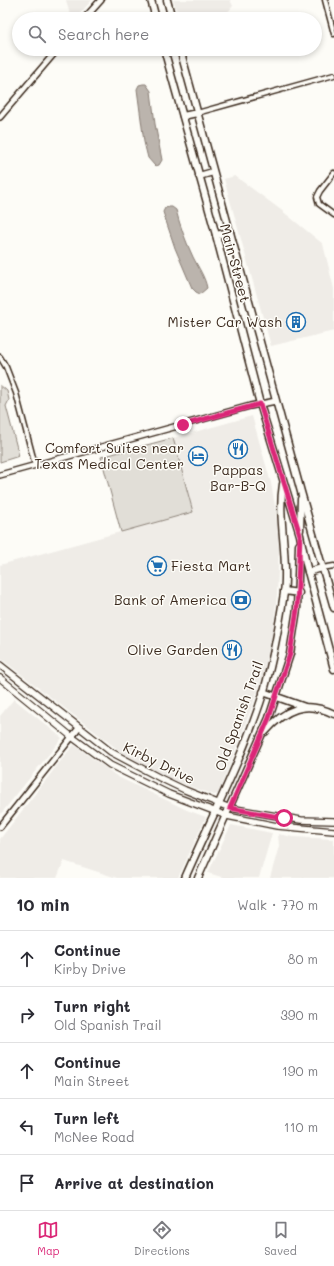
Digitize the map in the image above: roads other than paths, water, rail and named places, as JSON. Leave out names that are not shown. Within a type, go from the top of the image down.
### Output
[{"type":"main road","points":[[151,0],[154,12]]},
{"type":"main road","points":[[167,0],[170,12]]},
{"type":"main road","name":"Main Street","points":[[166,56],[216,235],[260,404],[300,535],[308,572],[334,669]]},
{"type":"main road","name":"Main Street","points":[[182,56],[334,608]]},
{"type":"main road","points":[[183,116],[197,113]]},
{"type":"main road","points":[[199,176],[213,172]]},
{"type":"main road","points":[[216,235],[230,232]]},
{"type":"main road","name":"Old Spanish Trail","points":[[186,878],[238,760],[263,692],[275,651],[284,591],[284,543],[281,498],[284,483]]},
{"type":"main road","name":"Old Spanish Trail","points":[[198,878],[227,816],[269,718],[290,654],[296,622],[299,592],[301,492]]},
{"type":"main road","points":[[308,572],[322,568]]},
{"type":"main road","points":[[284,591],[299,592]]},
{"type":"main road","name":"Kirby Drive","points":[[0,665],[111,752],[134,766],[185,790],[230,808],[278,817],[334,821]]},
{"type":"main road","name":"Kirby Drive","points":[[0,678],[72,737],[110,765],[169,794],[227,816],[265,824],[334,831]]},
{"type":"main road","points":[[12,687],[18,680]]},
{"type":"main road","points":[[263,692],[309,708]]},
{"type":"main road","points":[[260,738],[273,722],[289,711],[309,708],[319,709],[334,714]]},
{"type":"main road","points":[[307,829],[308,820]]},
{"type":"main road","points":[[191,865],[202,870]]},
{"type":"street","points":[[90,12],[101,0]]},
{"type":"street","points":[[325,0],[334,34]]},
{"type":"street","points":[[0,117],[52,56]]},
{"type":"street","points":[[197,113],[334,75]]},
{"type":"street","points":[[334,173],[317,197],[320,204],[334,215]]},
{"type":"street","points":[[0,357],[6,367],[16,394],[36,465]]},
{"type":"street","points":[[0,475],[260,404],[276,401]]},
{"type":"street","points":[[322,568],[334,566]]},
{"type":"street","points":[[0,827],[79,728]]},
{"type":"place","name":"Mister Car Wash","points":[[296,322]]},
{"type":"place","name":"Pappas Bar-B-Q","points":[[238,449]]},
{"type":"place","name":"Comfort Suites near Texas Medical Center","points":[[198,456]]},
{"type":"place","name":"Fiesta Mart","points":[[157,566]]},
{"type":"place","name":"Bank of America","points":[[241,600]]},
{"type":"place","name":"Olive Garden","points":[[232,650]]}]
